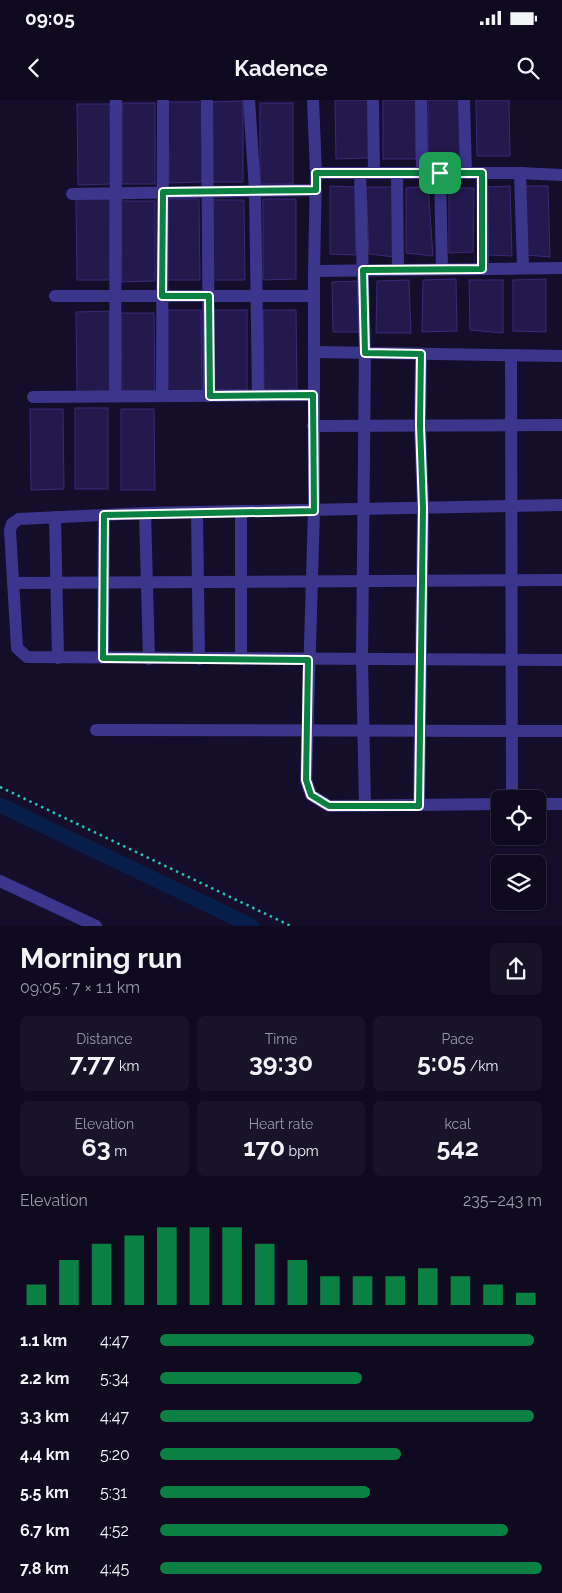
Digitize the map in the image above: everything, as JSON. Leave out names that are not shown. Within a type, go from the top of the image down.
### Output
[{"type":"street","points":[[114,396],[117,193],[116,100]]},
{"type":"street","points":[[162,396],[163,100]]},
{"type":"street","points":[[207,100],[210,396]]},
{"type":"street","points":[[249,100],[255,190],[258,396]]},
{"type":"street","points":[[313,100],[316,173],[313,395],[314,511],[308,660],[306,780],[311,795],[329,806],[491,804]]},
{"type":"street","points":[[373,100],[374,173]]},
{"type":"street","points":[[421,100],[422,173]]},
{"type":"street","points":[[464,100],[466,173]]},
{"type":"street","points":[[316,173],[520,173],[562,175]]},
{"type":"street","points":[[360,173],[365,353],[362,660],[365,806]]},
{"type":"street","points":[[397,173],[398,270]]},
{"type":"street","points":[[440,173],[442,269]]},
{"type":"street","points":[[482,173],[482,269]]},
{"type":"street","points":[[520,173],[523,268]]},
{"type":"street","points":[[72,194],[316,190]]},
{"type":"street","points":[[314,271],[562,268]]},
{"type":"street","points":[[55,296],[314,296]]},
{"type":"street","points":[[314,352],[562,356]]},
{"type":"street","points":[[419,806],[422,731],[423,508],[420,425],[421,354]]},
{"type":"street","points":[[511,355],[512,790]]},
{"type":"street","points":[[33,397],[313,395]]},
{"type":"street","points":[[313,426],[562,425]]},
{"type":"street","points":[[562,506],[145,513],[19,519],[12,524],[10,530],[17,648],[27,657],[562,660]]},
{"type":"street","points":[[197,512],[198,659]]},
{"type":"street","points":[[241,512],[241,659]]},
{"type":"street","points":[[145,513],[149,659]]},
{"type":"street","points":[[103,658],[104,515]]},
{"type":"street","points":[[55,517],[58,658]]},
{"type":"street","points":[[13,583],[562,580]]},
{"type":"street","points":[[96,730],[562,731]]},
{"type":"street","points":[[546,804],[562,804]]},
{"type":"street","points":[[0,881],[81,922],[96,926]]},
{"type":"path","points":[[0,787],[291,926]]},
{"type":"building","points":[[335,100],[369,100],[369,158],[336,159]]},
{"type":"building","points":[[383,100],[416,100],[416,159],[383,159]]},
{"type":"building","points":[[428,100],[461,100],[461,159],[428,159]]},
{"type":"building","points":[[476,100],[509,100],[510,156],[477,156]]},
{"type":"building","points":[[243,101],[243,182],[210,182],[210,102]]},
{"type":"building","points":[[168,102],[202,102],[202,182],[169,183]]},
{"type":"building","points":[[122,103],[155,103],[155,184],[122,184]]},
{"type":"building","points":[[260,103],[293,103],[293,184],[260,184]]},
{"type":"building","points":[[77,104],[110,104],[111,184],[78,185]]},
{"type":"building","points":[[330,186],[355,187],[356,255],[330,254]]},
{"type":"building","points":[[428,186],[433,256],[406,253],[406,188]]},
{"type":"building","points":[[510,186],[512,256],[486,255],[486,187]]},
{"type":"building","points":[[524,186],[548,186],[550,257],[526,255]]},
{"type":"building","points":[[366,187],[392,187],[394,257],[369,254]]},
{"type":"building","points":[[449,188],[474,188],[473,252],[449,253]]},
{"type":"building","points":[[76,199],[110,199],[110,280],[77,280]]},
{"type":"building","points":[[166,199],[199,199],[200,280],[167,280]]},
{"type":"building","points":[[263,199],[296,199],[296,279],[263,280]]},
{"type":"building","points":[[211,200],[244,200],[245,280],[212,280]]},
{"type":"building","points":[[121,201],[155,201],[155,281],[122,282]]},
{"type":"building","points":[[456,279],[457,331],[422,332],[423,280]]},
{"type":"building","points":[[546,279],[546,332],[513,331],[513,280]]},
{"type":"building","points":[[409,280],[411,333],[376,333],[377,281]]},
{"type":"building","points":[[469,280],[503,280],[503,333],[470,330]]},
{"type":"building","points":[[360,281],[362,332],[333,332],[332,282]]},
{"type":"building","points":[[168,310],[201,310],[202,391],[168,391]]},
{"type":"building","points":[[214,310],[247,310],[247,390],[214,390]]},
{"type":"building","points":[[263,310],[296,310],[297,391],[264,391]]},
{"type":"building","points":[[110,311],[110,392],[77,392],[76,312]]},
{"type":"building","points":[[121,313],[154,313],[155,393],[122,393]]},
{"type":"building","points":[[75,408],[108,408],[108,489],[75,489]]},
{"type":"building","points":[[30,409],[63,409],[64,489],[31,490]]},
{"type":"building","points":[[121,409],[154,409],[155,490],[121,490]]},
{"type":"waterway","points":[[0,805],[252,926]]},
{"type":"route","points":[[316,173],[440,173],[482,173],[482,269],[363,270],[365,353],[421,354],[420,425],[423,508],[422,731],[419,806],[329,806],[311,795],[306,780],[308,660],[103,658],[104,515],[314,511],[313,395],[210,396],[209,296],[162,296],[163,192],[316,190],[316,173]]}]
